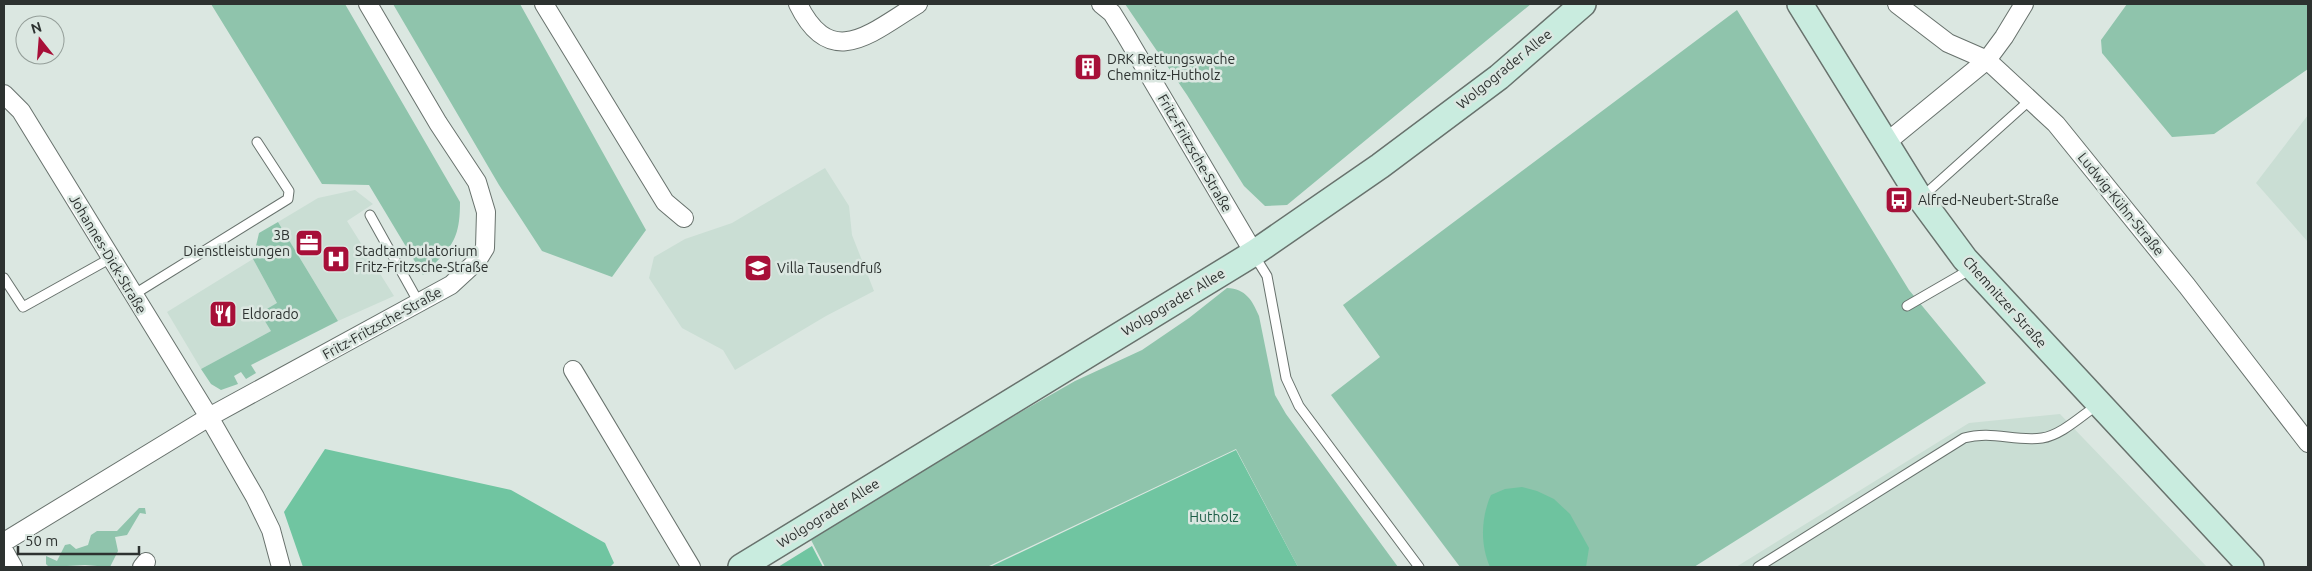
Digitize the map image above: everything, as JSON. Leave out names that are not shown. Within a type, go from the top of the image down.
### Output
[{"type":"main road","name":"Wolgograder Allee","points":[[741,567],[1254,253],[1380,166],[1499,77],[1583,4]]},
{"type":"main road","name":"Chemnitzer Straße","points":[[1800,4],[1920,198],[1973,268],[2251,567]]},
{"type":"street","name":"Fritz-Fritzsche-Straße","points":[[209,417],[450,285],[477,261],[485,248],[486,212],[477,182],[438,123],[368,4]]},
{"type":"street","points":[[544,4],[665,202],[684,218]]},
{"type":"street","points":[[798,4],[816,32],[835,42],[856,40],[918,4]]},
{"type":"street","name":"Fritz-Fritzsche-Straße","points":[[1101,4],[1112,13],[1125,34],[1254,253]]},
{"type":"street","name":"Ludwig-Kühn-Straße","points":[[1897,4],[1948,43],[1987,60],[2062,131],[2187,286],[2308,443]]},
{"type":"street","points":[[1887,142],[1987,60],[2024,4]]},
{"type":"street","name":"Johannes-Dick-Straße","points":[[4,94],[21,111],[209,417],[263,514],[281,567]]},
{"type":"street","points":[[573,370],[691,567]]},
{"type":"street","points":[[4,542],[209,417]]},
{"type":"street","points":[[4,551],[13,567]]},
{"type":"lane","points":[[1920,198],[2030,100]]},
{"type":"lane","points":[[133,295],[288,199],[289,191],[257,142]]},
{"type":"lane","points":[[370,216],[420,303]]},
{"type":"lane","points":[[1254,253],[1267,276],[1286,378],[1299,406],[1418,567]]},
{"type":"lane","points":[[4,278],[23,307],[110,258]]},
{"type":"lane","points":[[1907,306],[1973,268]]},
{"type":"lane","points":[[1758,567],[1964,438],[1977,434],[2000,434],[2042,438],[2053,435],[2099,404]]},
{"type":"shaded area","points":[[211,4],[345,4],[460,202],[458,227],[452,244],[423,275],[369,185],[322,184]]},
{"type":"shaded area","points":[[393,4],[520,4],[646,230],[612,277],[542,251],[499,185]]},
{"type":"shaded area","points":[[1125,4],[1531,4],[1287,205],[1265,206],[1244,186],[1187,95]]},
{"type":"shaded area","points":[[2127,4],[2308,4],[2308,69],[2214,134],[2172,137],[2102,53],[2101,40]]},
{"type":"shaded area","points":[[1737,10],[1909,290],[1986,383],[1694,567],[1460,567],[1331,395],[1380,357],[1343,305]]},
{"type":"shaded area","points":[[2308,115],[2308,242],[2256,183]]},
{"type":"shaded area","name":"Villa Tausendfuß","points":[[825,168],[849,206],[852,235],[874,291],[826,316],[735,370],[723,350],[682,328],[649,278],[654,257],[685,239],[732,223]]},
{"type":"shaded area","name":"Stadtambulatorium Fritz-Fritzsche-Straße","points":[[355,190],[373,204],[347,221],[394,296],[338,321],[278,222],[318,198]]},
{"type":"shaded area","points":[[278,222],[338,321],[251,365],[256,373],[246,379],[241,372],[234,376],[238,384],[221,390],[211,384],[201,369],[271,331],[260,313],[277,303],[253,259],[259,233]]},
{"type":"shaded area","points":[[253,259],[277,303],[271,331],[201,369],[167,312]]},
{"type":"shaded area","points":[[1227,288],[1244,293],[1251,300],[1259,316],[1275,395],[1286,414],[1398,567],[1298,567],[1236,449],[987,567],[825,567],[808,534],[1075,381],[1142,350],[1189,318]]},
{"type":"shaded area","points":[[2060,414],[2207,567],[1736,567],[1969,423]]},
{"type":"shaded area","points":[[1522,487],[1537,491],[1554,499],[1570,514],[1589,548],[1586,567],[1490,567],[1483,540],[1483,531],[1485,512],[1491,495],[1505,489]]},
{"type":"shaded area","points":[[139,508],[145,508],[146,514],[140,513],[127,535],[115,537],[118,551],[110,567],[85,565],[49,567],[46,564],[46,556],[57,561],[65,545],[70,544],[76,549],[88,545],[91,535],[97,531],[117,531]]},
{"type":"green space","points":[[325,449],[511,490],[605,543],[614,563],[610,567],[303,567],[284,512]]},
{"type":"green space","name":"Hutholz","points":[[1236,450],[1298,567],[990,567]]},
{"type":"green space","points":[[812,546],[823,567],[778,567]]},
{"type":"place","name":"DRK Rettungswache Chemnitz-Hutholz","points":[[1088,67]]},
{"type":"place","name":"Alfred-Neubert-Straße","points":[[1899,200]]},
{"type":"place","name":"3B Dienstleistungen","points":[[309,243]]},
{"type":"place","name":"Stadtambulatorium Fritz-Fritzsche-Straße","points":[[336,259]]},
{"type":"place","name":"Villa Tausendfuß","points":[[758,268]]},
{"type":"place","name":"Eldorado","points":[[223,314]]}]
